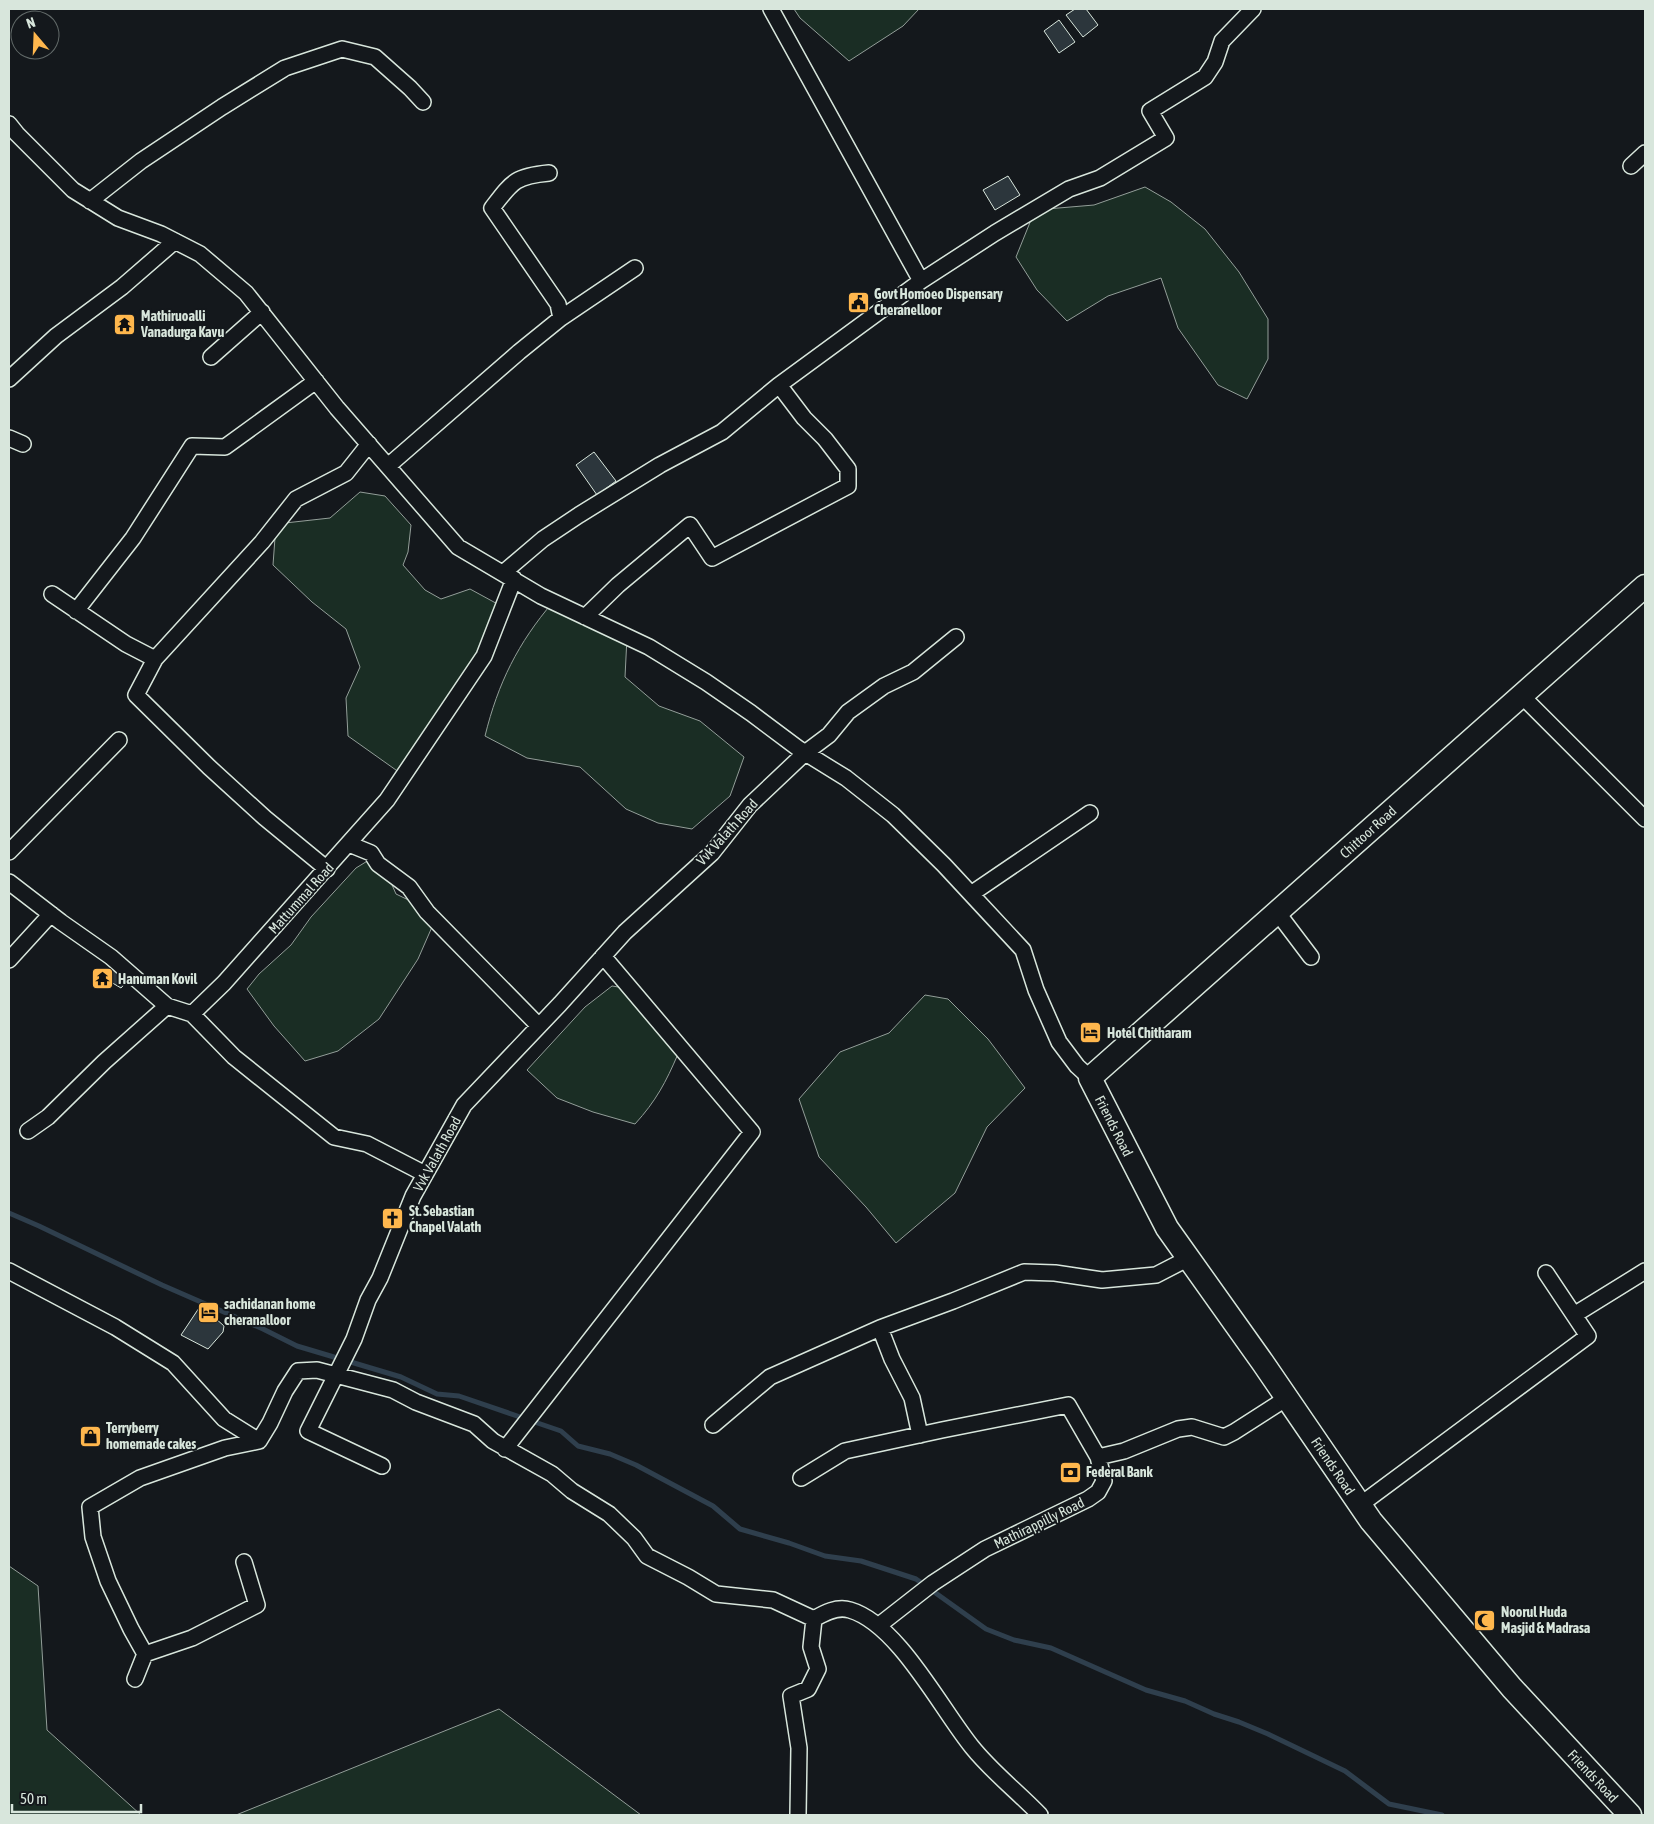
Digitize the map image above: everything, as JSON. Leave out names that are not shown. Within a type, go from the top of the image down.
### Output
[{"type":"main road","name":"Chittoor Road","points":[[1090,1078],[1645,586]]},
{"type":"main road","name":"Friends Road","points":[[1090,1078],[1168,1228],[1371,1521],[1512,1688],[1630,1815]]},
{"type":"street","points":[[771,9],[921,281]]},
{"type":"street","points":[[508,576],[543,540],[579,515],[660,465],[722,432],[779,385],[921,281],[995,233],[1069,190],[1100,178],[1166,138],[1150,111],[1205,77],[1215,62],[1222,41],[1253,9]]},
{"type":"street","points":[[90,201],[140,161],[285,68],[342,49],[375,57],[423,102]]},
{"type":"street","points":[[9,124],[73,190],[118,218],[175,241],[200,254],[246,293],[337,408],[458,547],[541,596],[649,647],[706,682],[751,712],[805,753],[846,778],[893,815],[944,865],[1023,950],[1036,990],[1059,1042],[1077,1066],[1090,1078]]},
{"type":"street","points":[[1631,166],[1645,153]]},
{"type":"street","points":[[549,174],[529,175],[511,184],[492,208],[558,304],[561,318]]},
{"type":"street","points":[[9,379],[56,336],[122,287],[175,241]]},
{"type":"street","points":[[388,466],[561,318],[635,268]]},
{"type":"street","points":[[211,357],[262,312]]},
{"type":"street","points":[[76,611],[133,538],[192,446],[225,447],[316,381]]},
{"type":"street","points":[[585,617],[618,585],[690,525],[712,558],[848,486],[848,469],[825,439],[804,418],[779,385]]},
{"type":"street","points":[[327,869],[265,818],[209,767],[136,695],[155,659],[262,542],[296,499],[346,473],[369,444]]},
{"type":"street","name":"Mattummal Road","points":[[192,1014],[224,984],[387,800],[484,656],[508,576]]},
{"type":"street","points":[[52,594],[126,644],[155,659]]},
{"type":"street","name":"Vvk Valath Road","points":[[382,1466],[308,1431],[347,1354],[413,1196],[464,1105],[625,932],[712,853],[750,805],[805,753],[829,735],[848,712],[884,686],[913,672],[956,637]]},
{"type":"street","points":[[1522,696],[1645,819]]},
{"type":"street","points":[[9,852],[119,740]]},
{"type":"street","points":[[970,894],[1090,813]]},
{"type":"street","points":[[349,844],[371,853],[378,864],[409,887],[427,912],[539,1026]]},
{"type":"street","points":[[9,882],[111,957],[167,1006],[192,1014],[234,1057],[334,1137],[367,1144],[426,1174]]},
{"type":"street","points":[[1277,912],[1311,957]]},
{"type":"street","points":[[9,960],[51,914]]},
{"type":"street","points":[[505,1449],[752,1132],[603,956]]},
{"type":"street","points":[[28,1131],[48,1117],[104,1062],[167,1006]]},
{"type":"street","points":[[713,1426],[770,1378],[880,1328],[1024,1272],[1055,1273],[1102,1280],[1156,1274],[1189,1258]]},
{"type":"street","points":[[9,1271],[115,1327],[172,1363],[224,1419],[259,1441]]},
{"type":"street","points":[[1574,1315],[1645,1271]]},
{"type":"street","points":[[1360,1505],[1588,1336],[1546,1273]]},
{"type":"street","points":[[801,1478],[845,1451],[920,1434],[912,1398],[892,1359],[880,1328]]},
{"type":"street","points":[[145,1654],[108,1581],[92,1537],[90,1507],[140,1478],[210,1452],[259,1441],[270,1423],[285,1390],[298,1371],[317,1370],[393,1390],[416,1402],[474,1424],[492,1441],[552,1474],[572,1491],[609,1514],[634,1538],[647,1556],[716,1594],[773,1600],[814,1619]]},
{"type":"street","points":[[1098,1457],[1124,1451],[1178,1429],[1192,1427],[1224,1436],[1234,1432],[1287,1398]]},
{"type":"street","name":"Mathirappilly Road","points":[[878,1626],[933,1583],[985,1549],[1088,1499],[1098,1492],[1104,1481],[1098,1457],[1068,1404],[920,1434]]},
{"type":"street","points":[[135,1679],[145,1654],[192,1638],[257,1605],[244,1562]]},
{"type":"street","points":[[814,1619],[827,1611],[848,1609],[871,1620],[878,1626],[888,1635],[933,1689],[960,1732],[978,1754],[1040,1815]]},
{"type":"street","points":[[798,1815],[799,1748],[791,1696],[808,1690],[818,1669],[811,1647],[814,1619]]},
{"type":"green space","points":[[794,9],[919,9],[903,26],[849,61],[800,18]]},
{"type":"green space","points":[[1145,187],[1171,202],[1205,229],[1239,272],[1268,319],[1268,359],[1247,399],[1218,385],[1178,328],[1161,278],[1108,296],[1067,321],[1037,290],[1016,257],[1035,210],[1094,205]]},
{"type":"green space","points":[[360,492],[385,496],[411,525],[408,552],[403,565],[425,590],[441,599],[470,589],[503,607],[492,635],[403,775],[348,736],[346,698],[360,667],[346,629],[312,602],[273,565],[276,524],[330,518]]},
{"type":"green space","points":[[553,602],[627,637],[625,677],[659,706],[700,721],[744,757],[730,796],[692,829],[658,823],[626,809],[580,767],[527,758],[485,736],[496,698],[511,664],[529,633]]},
{"type":"green space","points":[[369,860],[389,878],[396,894],[425,908],[432,927],[418,959],[379,1019],[338,1051],[305,1061],[274,1026],[247,989],[259,974],[291,945],[311,917],[356,868]]},
{"type":"green space","points":[[612,986],[631,989],[678,1054],[660,1091],[635,1124],[593,1112],[557,1098],[527,1070],[585,1007]]},
{"type":"green space","points":[[925,995],[948,999],[988,1039],[1025,1088],[987,1127],[955,1193],[896,1243],[866,1207],[819,1157],[799,1099],[840,1052],[889,1033]]},
{"type":"green space","points":[[9,1566],[38,1586],[47,1730],[141,1815],[9,1815]]},
{"type":"green space","points":[[499,1709],[641,1815],[236,1815]]},
{"type":"building","points":[[1075,9],[1086,9],[1098,25],[1083,37],[1066,15]]},
{"type":"building","points":[[1059,20],[1075,42],[1059,53],[1044,31]]},
{"type":"building","points":[[1008,176],[1020,195],[995,210],[983,190]]},
{"type":"building","points":[[594,452],[616,481],[597,495],[576,465]]},
{"type":"building","points":[[113,968],[128,980],[121,988],[104,978]]},
{"type":"building","points":[[199,1308],[214,1313],[214,1317],[224,1326],[223,1332],[208,1349],[181,1335]]},
{"type":"waterway","points":[[9,1213],[297,1346],[401,1377],[437,1394],[459,1396],[561,1431],[578,1446],[610,1454],[636,1465],[713,1506],[740,1529],[825,1556],[861,1561],[916,1579],[986,1629],[1014,1640],[1051,1648],[1146,1690],[1185,1701],[1268,1734],[1345,1771],[1389,1804],[1442,1815]]},
{"type":"place","name":"Govt Homoeo Dispensary Cheranelloor","points":[[858,302]]},
{"type":"place","name":"Mathiruoalli Vanadurga Kavu","points":[[125,324]]},
{"type":"place","name":"Hanuman Kovil","points":[[102,979]]},
{"type":"place","name":"Hotel Chitharam","points":[[1091,1033]]},
{"type":"place","name":"St. Sebastian Chapel Valath","points":[[393,1219]]},
{"type":"place","name":"sachidanan home cheranalloor","points":[[208,1312]]},
{"type":"place","name":"Terryberry homemade cakes","points":[[90,1436]]},
{"type":"place","name":"Federal Bank","points":[[1070,1472]]},
{"type":"place","name":"Noorul Huda Masjid & Madrasa","points":[[1485,1620]]}]
